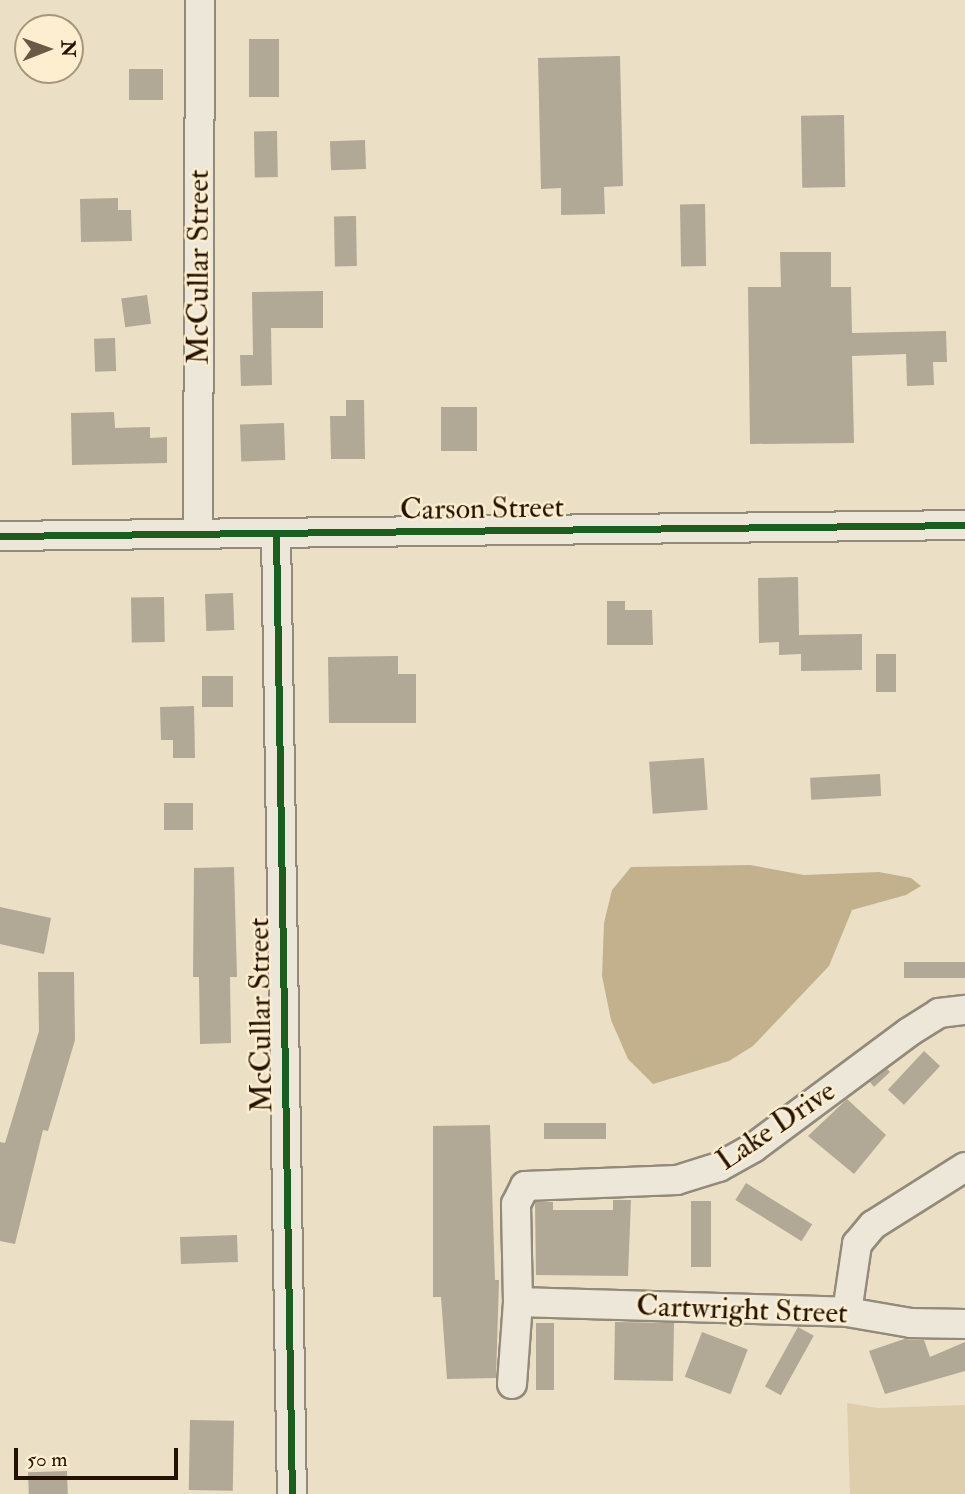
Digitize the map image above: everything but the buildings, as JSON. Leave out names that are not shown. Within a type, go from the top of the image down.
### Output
[{"type":"street","name":"McCullar Street","points":[[198,534],[200,0]]},
{"type":"street","name":"Carson Street","points":[[0,536],[965,525]]},
{"type":"street","name":"McCullar Street","points":[[276,534],[292,1494]]},
{"type":"street","name":"Lake Drive","points":[[518,1302],[516,1204],[525,1186],[677,1180],[719,1167],[753,1148],[909,1032],[939,1013],[965,1010]]},
{"type":"street","points":[[847,1312],[856,1244],[873,1224],[965,1167]]},
{"type":"street","points":[[512,1384],[518,1302]]},
{"type":"street","name":"Cartwright Street","points":[[518,1302],[847,1312],[911,1323],[965,1324]]},
{"type":"shaded area","points":[[750,865],[804,875],[879,872],[911,878],[921,886],[906,895],[852,910],[829,966],[753,1046],[729,1061],[653,1084],[628,1059],[611,1020],[602,976],[604,923],[612,890],[631,867]]},
{"type":"shaded area","points":[[847,1403],[878,1408],[965,1405],[965,1494],[850,1494]]},
{"type":"cycle path","points":[[0,536],[965,525]]},
{"type":"cycle path","points":[[276,534],[292,1494]]}]
